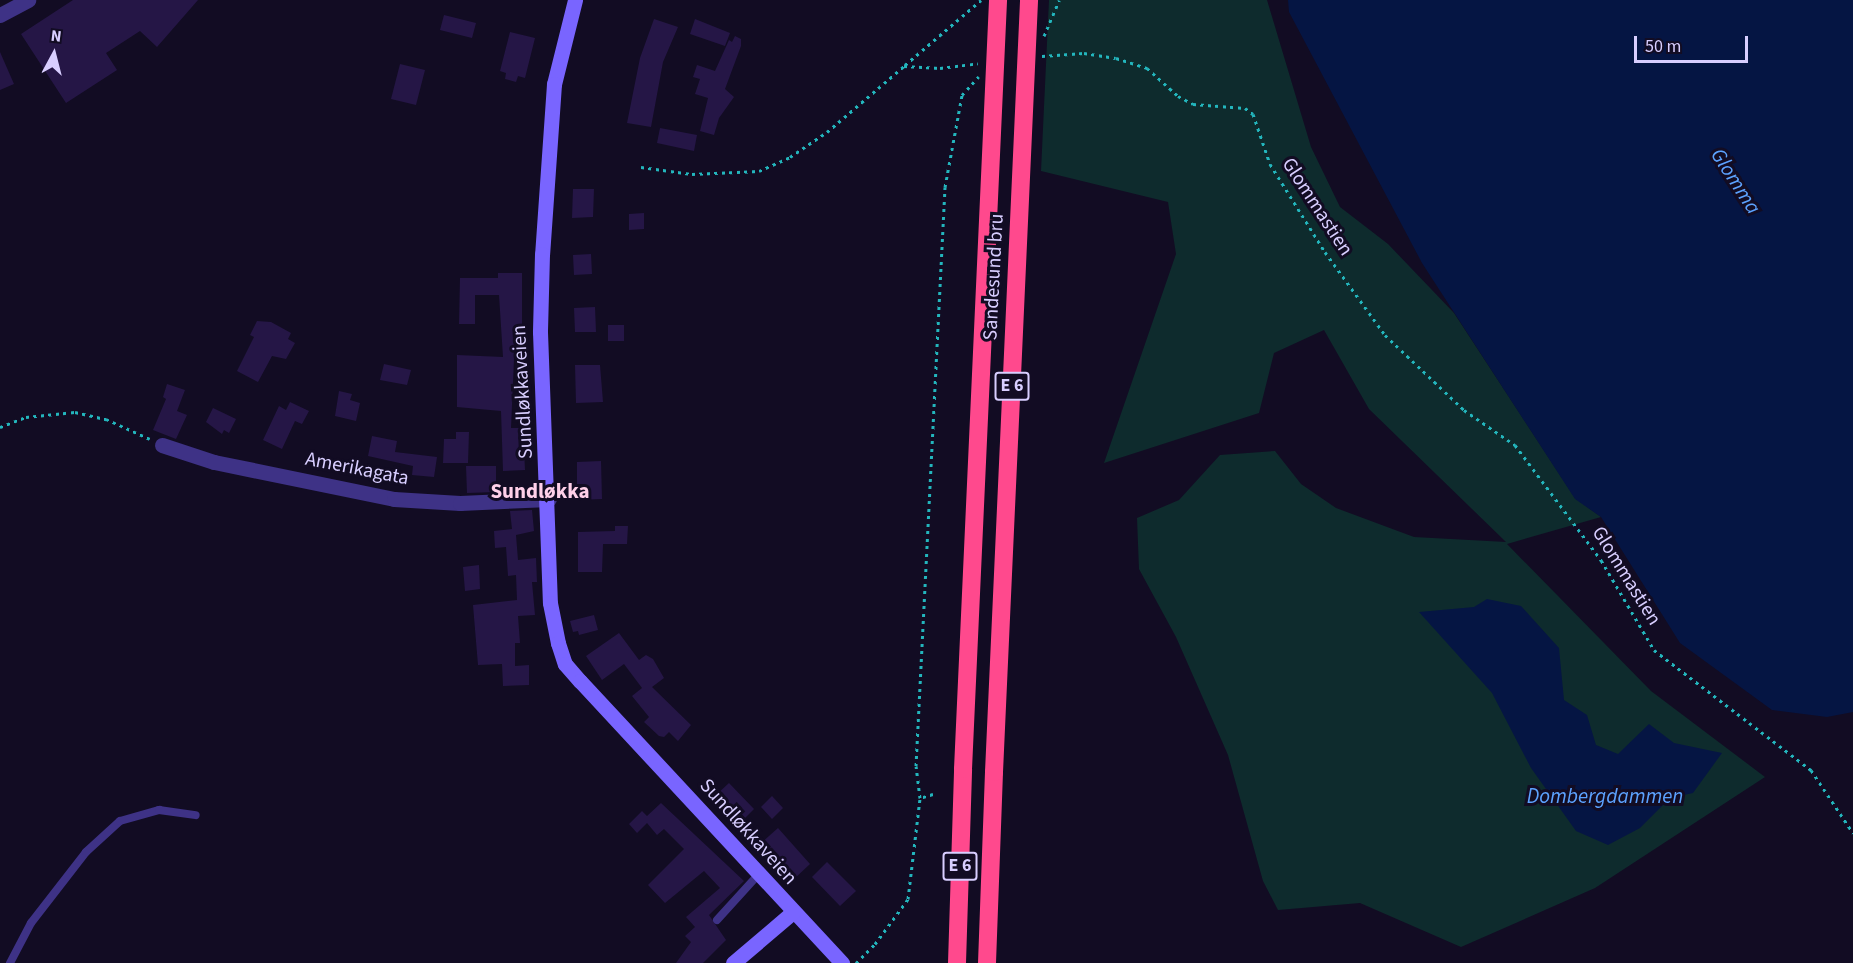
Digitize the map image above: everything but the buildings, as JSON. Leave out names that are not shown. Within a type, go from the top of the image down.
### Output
[{"type":"highway","name":"Sandesund bru","points":[[957,963],[963,769],[998,0]]},
{"type":"highway","name":"Sandesund bru","points":[[987,963],[1029,0]]},
{"type":"main road","name":"Sundløkkaveien","points":[[575,0],[555,84],[545,174],[540,332],[549,499],[550,603],[565,663],[758,875],[842,963]]},
{"type":"main road","points":[[733,963],[793,912]]},
{"type":"street","points":[[0,15],[28,0]]},
{"type":"street","name":"Amerikagata","points":[[162,445],[214,462],[394,499],[460,503],[549,499]]},
{"type":"lane","points":[[10,963],[31,923],[86,852],[120,821],[159,810],[196,815]]},
{"type":"lane","points":[[717,920],[758,875]]},
{"type":"path","points":[[641,167],[692,174],[759,171],[789,157],[827,132],[981,0]]},
{"type":"path","points":[[1039,43],[1059,0]]},
{"type":"path","name":"Glommastien","points":[[1037,57],[1084,54],[1116,58],[1147,68],[1171,90],[1193,104],[1245,108],[1253,114],[1270,164],[1325,252],[1385,335],[1464,410],[1515,445],[1601,560],[1654,650],[1811,770],[1853,833]]},
{"type":"path","points":[[904,66],[940,68],[982,63]]},
{"type":"path","points":[[856,963],[875,944],[908,899],[920,798],[916,766],[945,187],[962,95],[980,75],[988,72]]},
{"type":"path","points":[[0,427],[26,417],[75,412],[106,419],[162,445]]},
{"type":"path","points":[[920,798],[933,794]]},
{"type":"green space","points":[[1049,0],[1267,0],[1311,147],[1340,207],[1388,244],[1454,313],[1575,498],[1601,517],[1507,544],[1651,691],[1765,777],[1595,888],[1461,947],[1360,903],[1278,910],[1263,881],[1228,755],[1176,637],[1139,569],[1137,518],[1179,500],[1220,455],[1275,451],[1301,484],[1336,508],[1414,537],[1506,542],[1369,409],[1324,330],[1274,353],[1259,413],[1104,463],[1176,254],[1168,202],[1041,171]]},
{"type":"water","name":"Glomma","points":[[1288,0],[1853,0],[1853,712],[1827,717],[1772,710],[1680,643],[1601,517],[1575,499],[1422,263],[1289,12]]},
{"type":"water","name":"Dombergdammen","points":[[1487,599],[1521,606],[1559,648],[1564,700],[1587,715],[1596,745],[1618,754],[1649,724],[1674,743],[1722,753],[1693,793],[1670,798],[1640,828],[1608,845],[1576,831],[1531,768],[1492,693],[1419,612],[1474,607]]},
{"type":"district","name":"Sundløkka","points":[[540,491]]}]
